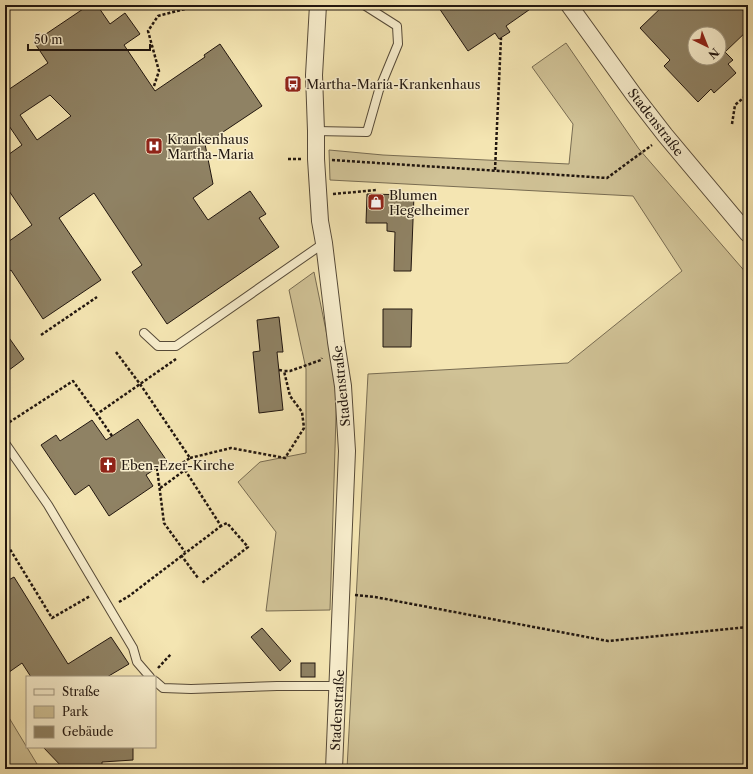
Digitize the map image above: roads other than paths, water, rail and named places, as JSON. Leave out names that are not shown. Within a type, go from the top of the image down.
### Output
[{"type":"street","name":"Stadenstraße","points":[[318,5],[314,75],[318,196],[320,221],[343,386],[347,451],[334,769]]},
{"type":"street","name":"Stadenstraße","points":[[569,5],[665,135],[748,234]]},
{"type":"lane","points":[[316,131],[367,132],[379,90],[398,44],[397,26],[364,5]]},
{"type":"lane","points":[[144,334],[158,346],[176,346],[324,243]]},
{"type":"lane","points":[[5,443],[48,505],[133,648],[137,662],[148,676]]},
{"type":"lane","points":[[156,682],[163,688],[191,689],[277,686],[338,686]]},
{"type":"place","name":"Martha-Maria-Krankenhaus","points":[[293,84]]},
{"type":"place","name":"Krankenhaus Martha-Maria","points":[[154,146]]},
{"type":"place","name":"Blumen Hegelheimer","points":[[376,202]]},
{"type":"place","name":"Eben-Ezer-Kirche","points":[[108,465]]}]
